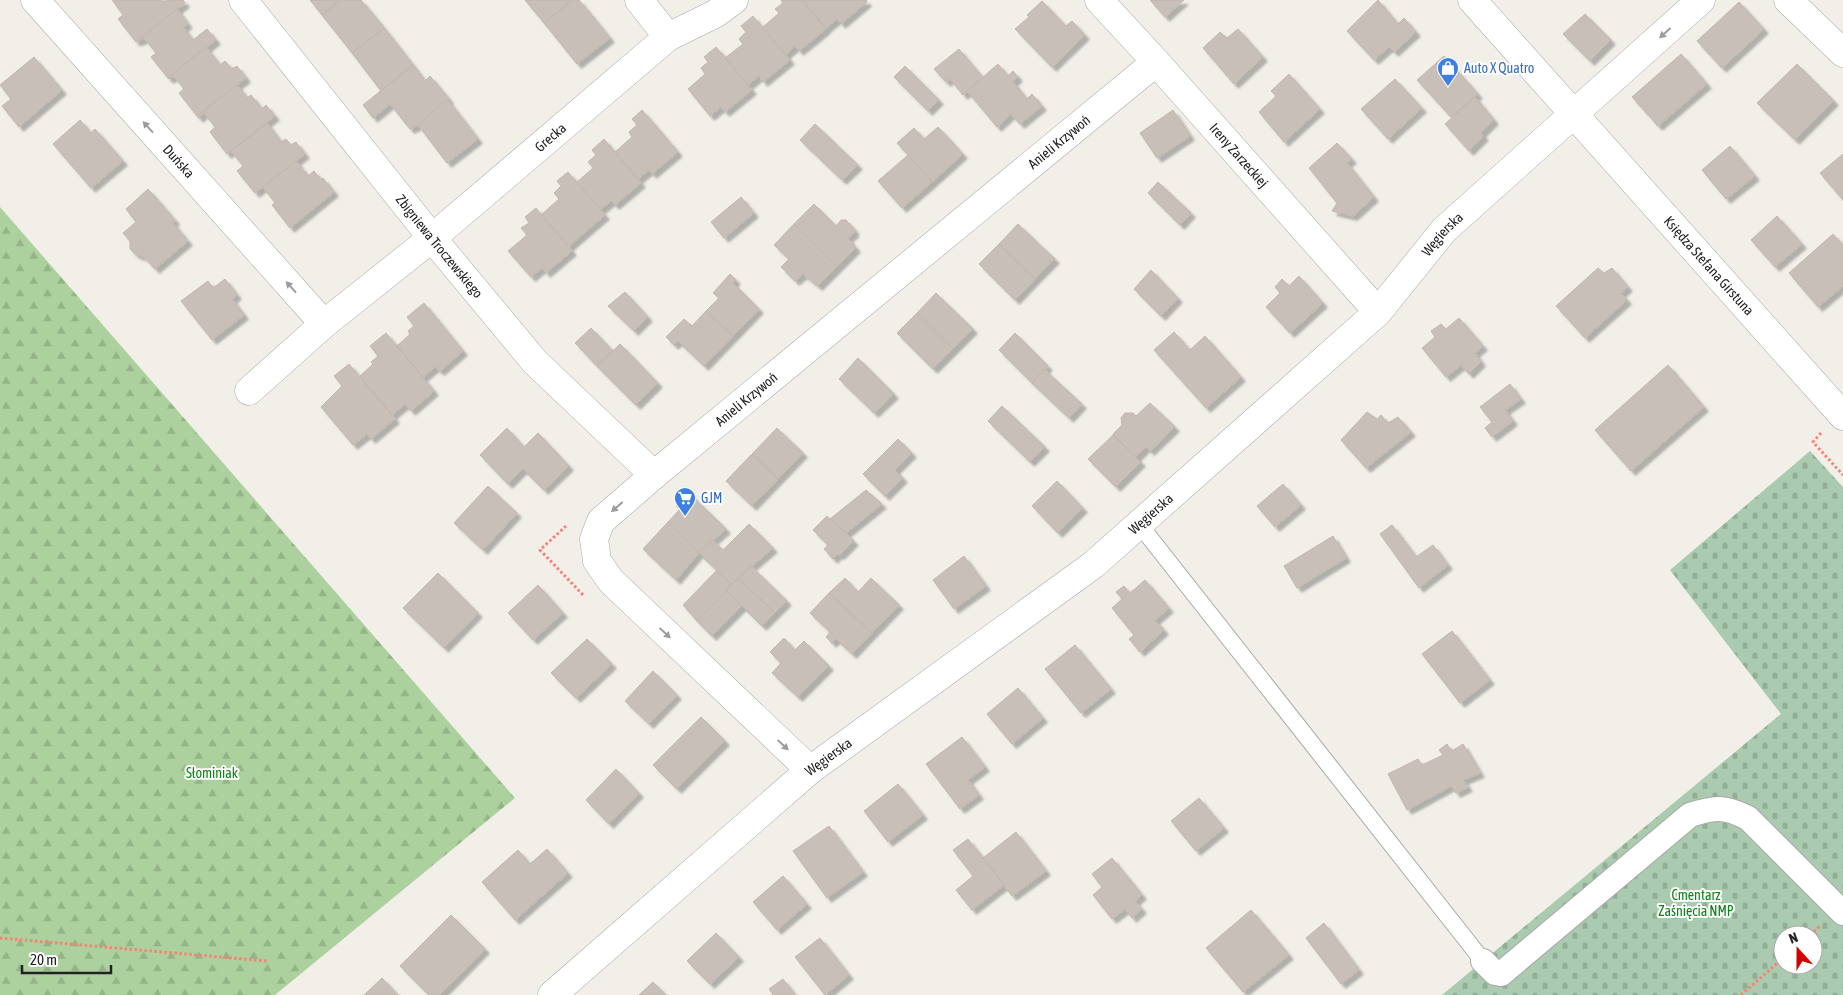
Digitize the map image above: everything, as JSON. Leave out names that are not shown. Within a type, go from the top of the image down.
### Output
[{"type":"street","name":"Duńska","points":[[34,0],[324,324]]},
{"type":"street","name":"Zbigniewa Troczewskiego","points":[[243,0],[432,238],[535,362],[654,475]]},
{"type":"street","points":[[639,0],[668,37]]},
{"type":"street","name":"Grecka","points":[[432,238],[668,37],[715,14],[734,0]]},
{"type":"street","name":"Ireny Zarzeckiej","points":[[1099,0],[1378,312]]},
{"type":"street","name":"Księdza Stefana Girstuna","points":[[1472,0],[1575,115],[1833,423]]},
{"type":"street","name":"Węgierska","points":[[563,992],[810,770],[1093,565],[1378,312],[1444,230],[1575,115],[1701,0]]},
{"type":"street","points":[[1788,0],[1843,53]]},
{"type":"street","name":"Anieli Krzywoń","points":[[810,770],[611,581],[597,561],[594,539],[601,521],[654,475],[1156,62]]},
{"type":"street","points":[[249,391],[324,324],[432,238]]},
{"type":"street","points":[[1483,961],[1494,973],[1501,974],[1690,816],[1711,809],[1732,810],[1748,818],[1843,913]]},
{"type":"lane","points":[[1139,524],[1483,961]]},
{"type":"path","points":[[1833,423],[1813,442],[1843,475]]},
{"type":"path","points":[[568,524],[540,550],[586,598]]},
{"type":"path","points":[[0,938],[267,961]]},
{"type":"path","points":[[1741,995],[1773,967]]},
{"type":"green space","name":"Słominiak","points":[[0,207],[515,798],[275,995],[0,995]]},
{"type":"green space","name":"Cmentarz Zaśnięcia NMP","points":[[1810,451],[1843,487],[1843,995],[1442,995],[1781,714],[1670,570]]},
{"type":"building","points":[[112,0],[183,0],[185,3],[136,42],[118,19],[123,15]]},
{"type":"building","points":[[310,0],[341,0],[322,15]]},
{"type":"building","points":[[341,0],[361,0],[384,28],[352,53],[322,15]]},
{"type":"building","points":[[525,0],[573,0],[544,23]]},
{"type":"building","points":[[573,0],[579,0],[610,38],[577,64],[544,23]]},
{"type":"building","points":[[781,0],[802,0],[826,29],[799,51],[795,46],[785,55],[762,28],[779,13],[775,9],[783,3]]},
{"type":"building","points":[[804,0],[866,0],[867,2],[841,24],[837,19],[826,28]]},
{"type":"building","points":[[1150,0],[1184,0],[1165,17]]},
{"type":"building","points":[[1378,0],[1398,24],[1404,18],[1416,32],[1394,52],[1389,47],[1374,60],[1347,31]]},
{"type":"building","points":[[1042,1],[1066,26],[1072,21],[1085,35],[1052,67],[1015,29],[1029,17],[1027,15]]},
{"type":"building","points":[[1739,2],[1764,29],[1722,68],[1697,41]]},
{"type":"building","points":[[177,9],[188,24],[183,27],[193,40],[207,29],[216,40],[168,78],[151,57],[156,53],[144,38],[138,40]]},
{"type":"building","points":[[1585,14],[1611,40],[1590,61],[1563,34]]},
{"type":"building","points":[[753,16],[790,60],[763,82],[759,76],[748,85],[725,58],[743,44],[739,39],[746,32],[741,26]]},
{"type":"building","points":[[384,28],[413,65],[381,91],[352,53]]},
{"type":"building","points":[[1238,29],[1263,57],[1234,84],[1203,48],[1220,32],[1227,38]]},
{"type":"building","points":[[206,47],[220,65],[225,61],[232,69],[237,66],[246,78],[197,116],[179,93],[184,89],[174,76],[168,78]]},
{"type":"building","points":[[716,47],[752,90],[725,112],[721,107],[710,116],[688,89],[705,74],[701,68],[708,62],[704,57]]},
{"type":"building","points":[[959,49],[983,78],[963,95],[950,79],[946,82],[934,69]]},
{"type":"building","points":[[1681,54],[1707,84],[1658,126],[1632,97]]},
{"type":"building","name":"Auto X Quatro","points":[[1444,56],[1478,94],[1451,117],[1417,80]]},
{"type":"building","points":[[34,57],[62,90],[19,127],[2,106],[11,99],[0,85]]},
{"type":"building","points":[[998,64],[1008,76],[1013,71],[1018,77],[1013,82],[1027,99],[1032,94],[1042,106],[1020,124],[1011,114],[997,127],[967,91]]},
{"type":"building","points":[[1797,64],[1834,101],[1795,140],[1757,103]]},
{"type":"building","points":[[413,65],[425,81],[430,76],[449,99],[418,125],[410,129],[390,104],[373,118],[363,105]]},
{"type":"building","points":[[905,66],[939,100],[928,111],[894,77]]},
{"type":"building","points":[[1289,74],[1320,109],[1284,142],[1259,112],[1276,96],[1271,91]]},
{"type":"building","points":[[1395,79],[1422,108],[1388,139],[1361,109]]},
{"type":"building","points":[[237,85],[247,98],[251,95],[262,109],[266,105],[275,116],[227,154],[210,132],[215,127],[204,113],[199,118],[197,116]]},
{"type":"building","points":[[1475,97],[1494,120],[1481,133],[1484,136],[1469,151],[1445,124]]},
{"type":"building","points":[[447,99],[478,139],[447,163],[418,125]]},
{"type":"building","points":[[642,110],[678,152],[652,174],[649,170],[638,179],[615,152],[632,137],[629,132],[637,125],[632,119]]},
{"type":"building","points":[[1173,110],[1190,136],[1157,158],[1140,133]]},
{"type":"building","points":[[80,120],[91,133],[95,129],[123,161],[91,188],[53,144]]},
{"type":"building","points":[[267,123],[281,142],[286,139],[291,145],[296,142],[305,154],[255,193],[237,171],[243,166],[231,151]]},
{"type":"building","points":[[815,124],[858,165],[842,180],[800,140]]},
{"type":"building","points":[[938,127],[963,154],[932,182],[897,143],[914,128],[924,139]]},
{"type":"building","points":[[604,139],[641,183],[615,205],[611,201],[600,210],[577,182],[593,168],[588,162],[596,155],[592,150]]},
{"type":"building","points":[[1337,143],[1352,159],[1347,163],[1374,197],[1353,216],[1332,211],[1337,203],[1309,168]]},
{"type":"building","points":[[1730,146],[1755,176],[1726,199],[1702,170]]},
{"type":"building","points":[[1843,154],[1843,200],[1820,173]]},
{"type":"building","points":[[908,155],[932,182],[902,208],[878,181]]},
{"type":"building","points":[[296,161],[308,176],[314,171],[321,180],[323,178],[334,192],[290,228],[272,205],[275,203],[263,187]]},
{"type":"building","points":[[568,172],[605,215],[568,247],[541,215],[559,199],[554,193],[561,186],[557,181]]},
{"type":"building","points":[[1158,182],[1191,213],[1180,225],[1148,193]]},
{"type":"building","points":[[148,189],[175,220],[173,223],[188,241],[155,269],[144,257],[135,254],[130,249],[130,241],[123,233],[136,222],[126,209]]},
{"type":"building","points":[[741,197],[754,213],[724,238],[711,222]]},
{"type":"building","points":[[814,204],[836,226],[841,220],[846,220],[854,229],[854,233],[848,238],[856,248],[837,267],[794,224]]},
{"type":"building","points":[[536,208],[572,251],[546,273],[542,268],[531,277],[508,251],[527,235],[521,228],[529,223],[525,217]]},
{"type":"building","points":[[1777,216],[1802,244],[1775,267],[1751,240]]},
{"type":"building","points":[[794,224],[837,267],[818,286],[803,274],[795,281],[781,267],[789,259],[774,245]]},
{"type":"building","points":[[1018,224],[1055,259],[1035,279],[999,244]]},
{"type":"building","points":[[1833,234],[1843,245],[1843,286],[1818,307],[1789,273]]},
{"type":"building","points":[[999,244],[1035,279],[1015,300],[979,264]]},
{"type":"building","points":[[1598,268],[1604,273],[1612,268],[1628,287],[1621,293],[1627,300],[1585,338],[1556,306]]},
{"type":"building","points":[[1151,270],[1178,298],[1161,316],[1134,289]]},
{"type":"building","points":[[730,274],[736,280],[733,283],[759,309],[733,336],[706,311],[719,298],[713,293]]},
{"type":"building","points":[[1299,276],[1323,303],[1290,333],[1266,307],[1280,293],[1275,287],[1282,279],[1289,286]]},
{"type":"building","points":[[225,279],[237,295],[232,299],[244,315],[212,340],[181,301],[208,281],[213,288]]},
{"type":"building","points":[[625,292],[648,317],[634,331],[608,306]]},
{"type":"building","points":[[936,293],[973,329],[953,349],[917,313]]},
{"type":"building","points":[[424,303],[463,351],[440,371],[435,367],[423,377],[397,346],[410,334],[408,331],[414,326],[407,317]]},
{"type":"building","points":[[706,311],[733,336],[704,366],[678,341],[674,345],[666,337],[684,319],[692,326]]},
{"type":"building","points":[[917,313],[953,349],[933,369],[897,333]]},
{"type":"building","points":[[1459,318],[1483,346],[1475,353],[1481,362],[1469,374],[1461,365],[1446,377],[1422,348],[1435,337],[1431,331],[1441,324],[1446,329]]},
{"type":"building","points":[[591,328],[613,351],[597,366],[575,343]]},
{"type":"building","points":[[1174,332],[1190,350],[1205,336],[1241,377],[1206,408],[1154,350]]},
{"type":"building","points":[[386,333],[434,391],[411,411],[405,404],[392,415],[360,376],[373,364],[371,362],[378,356],[370,346]]},
{"type":"building","points":[[1015,333],[1048,366],[1032,383],[999,350]]},
{"type":"building","points":[[620,344],[658,383],[636,405],[597,366]]},
{"type":"building","points":[[858,358],[894,394],[874,413],[839,379]]},
{"type":"building","points":[[349,364],[395,419],[371,439],[367,434],[353,445],[321,407],[342,386],[334,376]]},
{"type":"building","points":[[1668,365],[1704,407],[1631,471],[1595,430]]},
{"type":"building","points":[[1045,370],[1082,404],[1069,418],[1032,383]]},
{"type":"building","points":[[1510,384],[1521,399],[1505,410],[1513,421],[1492,437],[1485,428],[1492,422],[1480,407]]},
{"type":"building","points":[[1150,403],[1175,427],[1150,451],[1146,447],[1136,457],[1113,434],[1122,425],[1121,418],[1125,413],[1133,413],[1136,416]]},
{"type":"building","points":[[1002,406],[1045,447],[1030,462],[988,421]]},
{"type":"building","points":[[1367,412],[1377,419],[1381,415],[1388,423],[1398,417],[1411,432],[1366,468],[1341,440]]},
{"type":"building","points":[[507,428],[524,447],[538,433],[569,466],[544,490],[523,469],[508,484],[480,455]]},
{"type":"building","points":[[777,428],[803,453],[778,479],[752,454]]},
{"type":"building","points":[[1113,435],[1141,462],[1116,487],[1088,459]]},
{"type":"building","points":[[898,439],[912,453],[895,470],[903,478],[885,496],[863,474]]},
{"type":"building","points":[[752,454],[778,479],[752,506],[726,481]]},
{"type":"building","points":[[1057,481],[1083,508],[1058,533],[1032,506]]},
{"type":"building","points":[[1283,484],[1301,505],[1275,527],[1257,506]]},
{"type":"building","points":[[488,486],[517,513],[483,550],[454,523]]},
{"type":"building","points":[[866,490],[882,504],[846,533],[830,519]]},
{"type":"building","points":[[689,493],[726,529],[699,553],[668,522],[680,509],[676,506]]},
{"type":"building","points":[[827,516],[854,541],[840,555],[838,554],[833,559],[824,549],[828,545],[813,530]]},
{"type":"building","points":[[668,522],[699,553],[676,580],[643,549]]},
{"type":"building","points":[[749,524],[773,548],[731,584],[699,553],[711,541],[723,550]]},
{"type":"building","points":[[1392,525],[1416,557],[1433,545],[1448,565],[1419,588],[1380,534]]},
{"type":"building","points":[[1333,536],[1346,558],[1297,588],[1284,566]]},
{"type":"building","points":[[964,556],[986,586],[954,609],[933,580]]},
{"type":"building","points":[[751,566],[787,601],[775,613],[739,579]]},
{"type":"building","points":[[717,570],[731,584],[727,591],[697,621],[683,605]]},
{"type":"building","points":[[438,573],[478,613],[444,648],[403,608]]},
{"type":"building","points":[[845,578],[858,592],[871,578],[899,605],[872,633],[829,593]]},
{"type":"building","points":[[739,579],[775,613],[762,626],[727,591],[731,584]]},
{"type":"building","points":[[1145,580],[1169,608],[1155,620],[1164,630],[1140,652],[1129,639],[1134,635],[1112,608],[1122,599],[1116,592],[1124,586],[1130,593]]},
{"type":"building","points":[[538,585],[563,613],[533,640],[508,613]]},
{"type":"building","points":[[727,591],[742,606],[712,636],[697,621]]},
{"type":"building","points":[[829,593],[872,633],[852,654],[836,639],[832,643],[826,637],[830,632],[810,613]]},
{"type":"building","points":[[1452,631],[1490,680],[1460,703],[1422,654]]},
{"type":"building","points":[[784,638],[795,650],[804,641],[829,666],[798,697],[772,673],[781,663],[770,652]]},
{"type":"building","points":[[587,639],[612,664],[576,698],[551,673]]},
{"type":"building","points":[[1075,645],[1111,689],[1081,713],[1045,669]]},
{"type":"building","points":[[653,671],[677,695],[649,724],[625,701]]},
{"type":"building","points":[[1018,688],[1043,718],[1012,744],[987,714]]},
{"type":"building","points":[[701,717],[725,741],[677,789],[653,765]]},
{"type":"building","points":[[962,737],[985,767],[968,780],[979,795],[960,809],[926,764]]},
{"type":"building","points":[[1447,744],[1452,751],[1463,744],[1480,773],[1463,780],[1468,787],[1456,793],[1451,786],[1407,810],[1388,774],[1418,759],[1422,765],[1443,755],[1439,750]]},
{"type":"building","points":[[616,769],[639,793],[609,824],[586,800]]},
{"type":"building","points":[[898,784],[923,815],[888,842],[864,811]]},
{"type":"building","points":[[1199,798],[1224,828],[1196,851],[1171,821]]},
{"type":"building","points":[[829,826],[863,872],[827,898],[793,851]]},
{"type":"building","points":[[1016,832],[1046,871],[1012,896],[983,858]]},
{"type":"building","points":[[968,839],[1004,885],[972,910],[956,890],[973,876],[953,850]]},
{"type":"building","points":[[547,849],[568,873],[515,920],[482,882],[518,850],[530,864]]},
{"type":"building","points":[[1112,858],[1142,895],[1135,901],[1142,909],[1132,918],[1125,909],[1112,919],[1093,895],[1102,887],[1092,874]]},
{"type":"building","points":[[783,876],[807,904],[777,930],[753,902]]},
{"type":"building","points":[[1251,910],[1289,955],[1243,992],[1206,948]]},
{"type":"building","points":[[451,915],[485,949],[440,995],[429,995],[400,966]]},
{"type":"building","points":[[1324,923],[1359,970],[1341,984],[1306,938]]},
{"type":"building","points":[[716,933],[739,957],[710,984],[687,961]]},
{"type":"building","points":[[820,938],[849,975],[825,995],[795,957]]},
{"type":"building","points":[[382,978],[398,995],[364,995]]},
{"type":"building","points":[[783,979],[795,995],[773,995],[769,989]]},
{"type":"building","points":[[653,982],[666,995],[639,995]]},
{"type":"place","name":"Auto X Quatro","points":[[1448,87]]},
{"type":"place","name":"GJM","points":[[685,517]]}]
